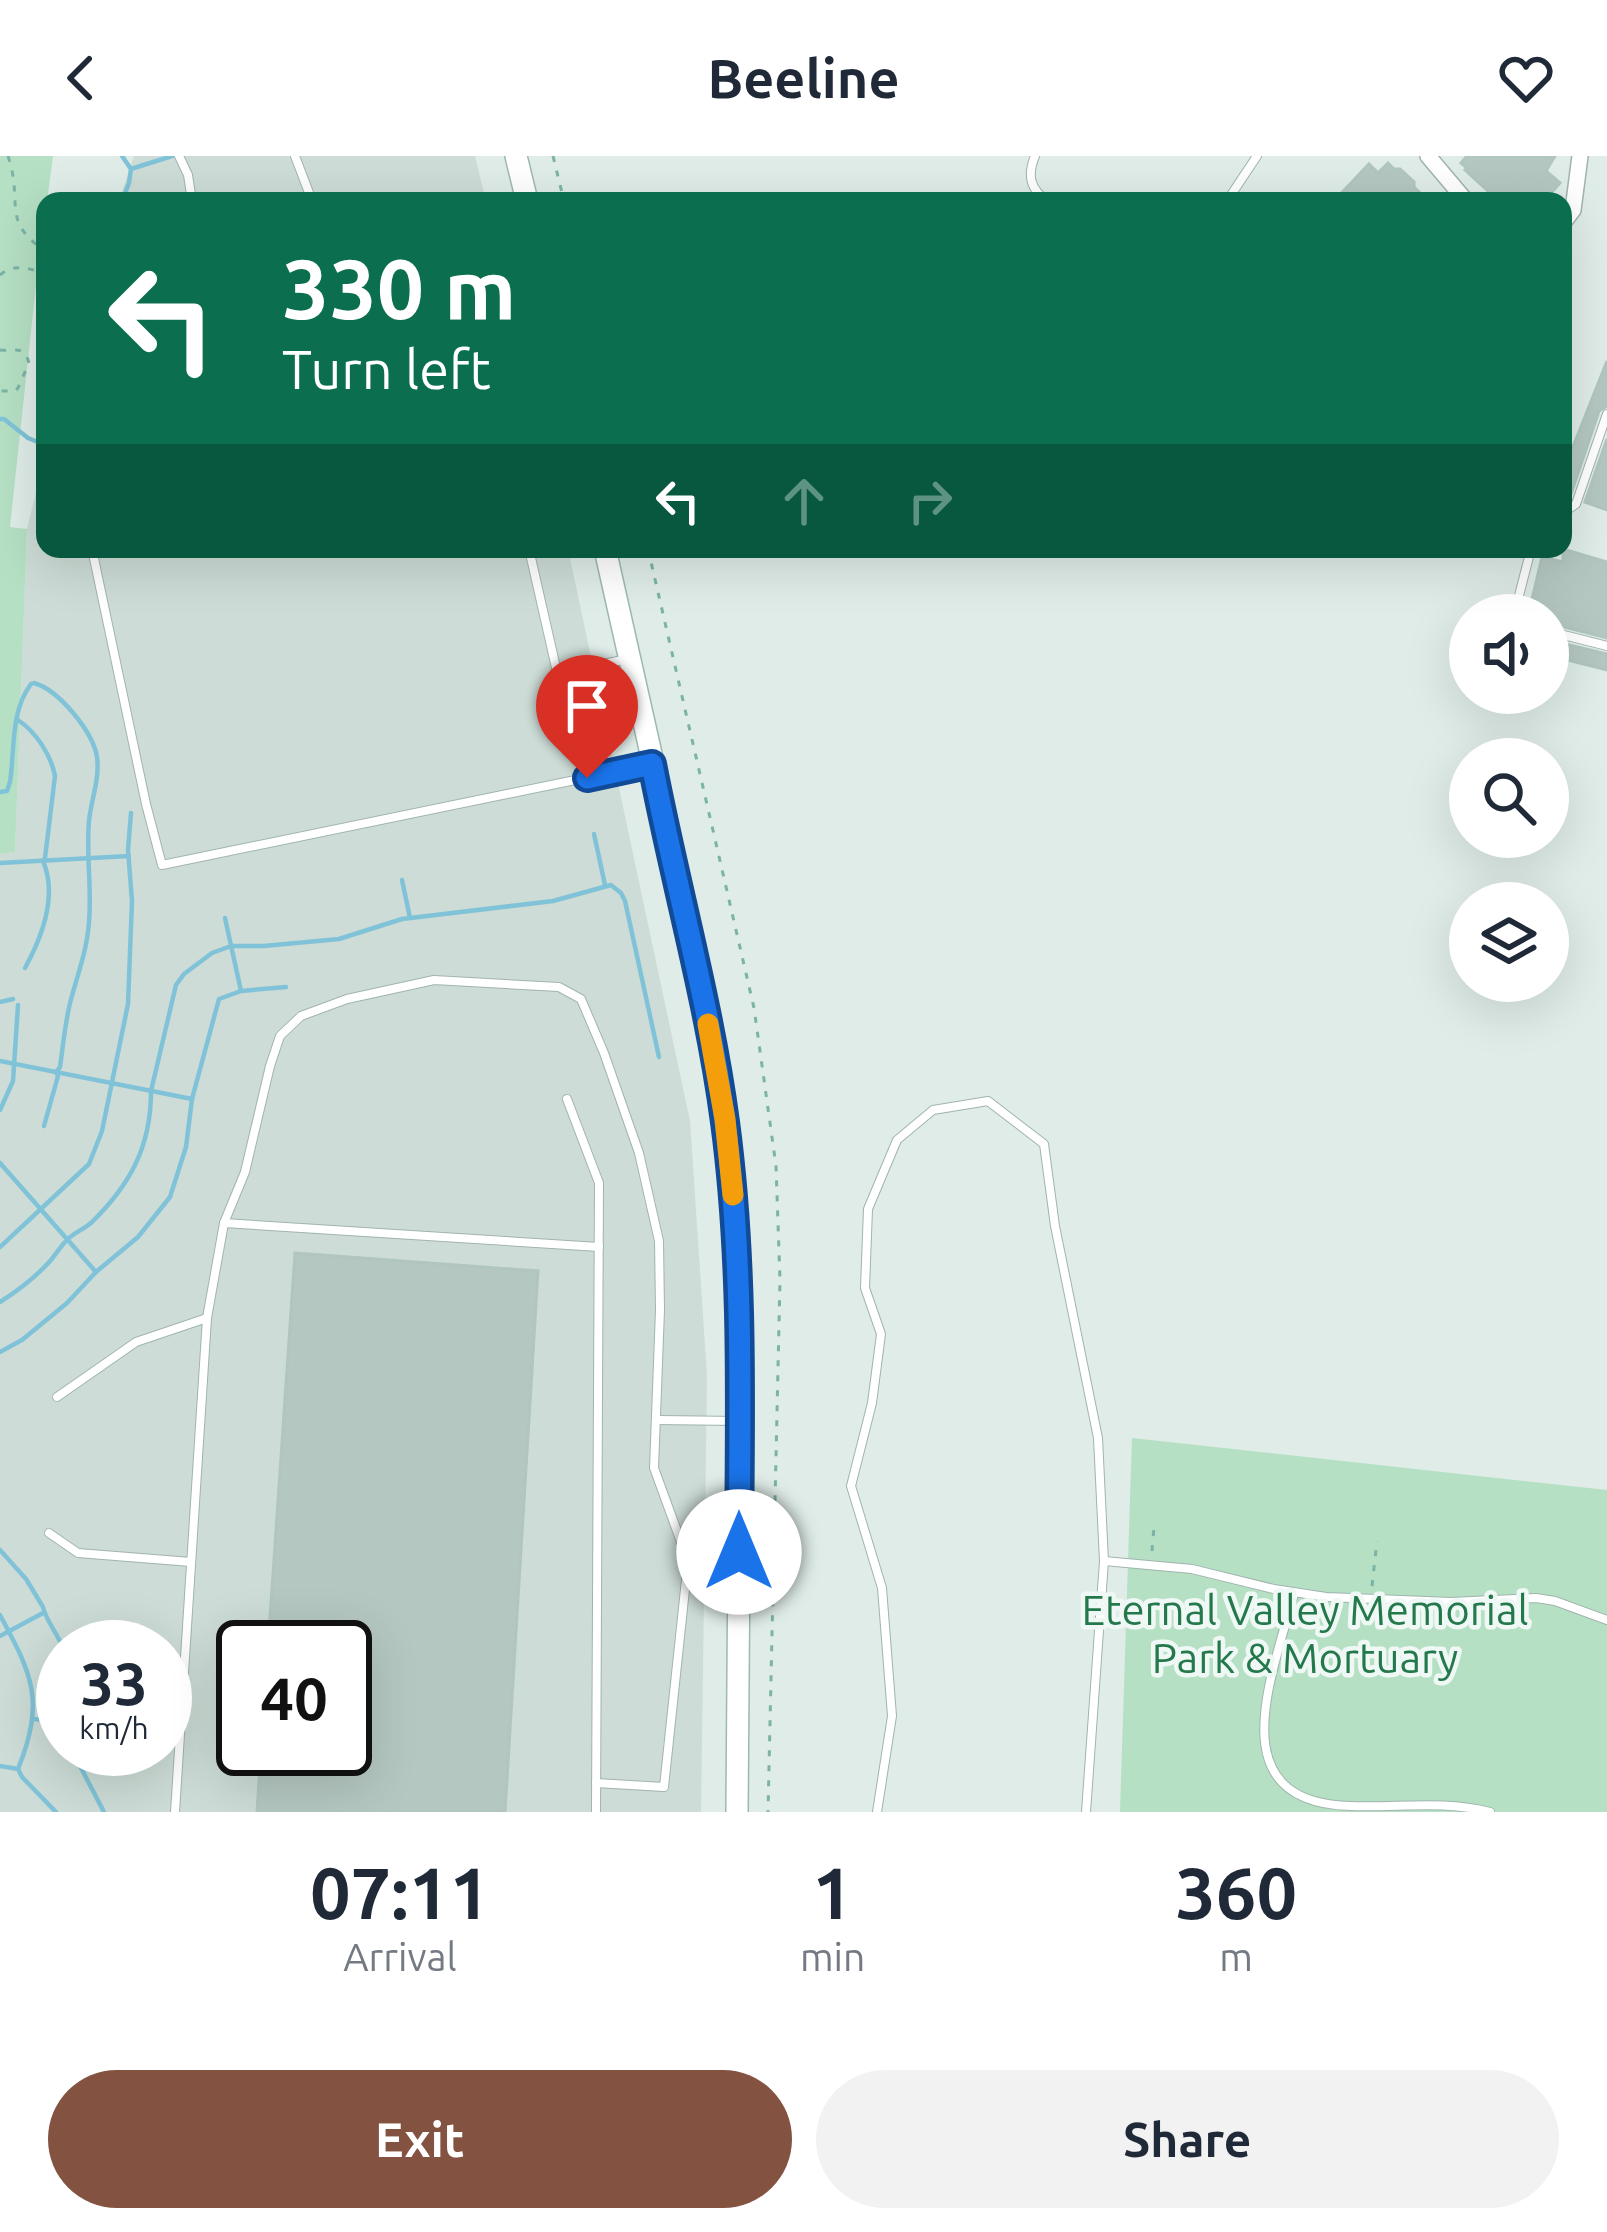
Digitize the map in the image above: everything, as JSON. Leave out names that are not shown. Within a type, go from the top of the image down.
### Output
[{"type":"street","points":[[515,156],[524,192]]},
{"type":"street","points":[[1428,156],[1458,192]]},
{"type":"street","points":[[1572,212],[1580,156]]},
{"type":"street","points":[[607,558],[694,946],[725,1119],[736,1217],[740,1421],[736,1812]]},
{"type":"lane","points":[[179,156],[191,192]]},
{"type":"lane","points":[[295,156],[309,192]]},
{"type":"lane","points":[[1035,156],[1030,168],[1037,192]]},
{"type":"lane","points":[[1233,192],[1257,156]]},
{"type":"lane","points":[[1572,507],[1607,414]]},
{"type":"lane","points":[[94,558],[162,866],[652,764]]},
{"type":"lane","points":[[531,558],[572,738]]},
{"type":"lane","points":[[1519,594],[1529,558]]},
{"type":"lane","points":[[1569,637],[1607,646]]},
{"type":"lane","points":[[559,673],[629,658]]},
{"type":"lane","points":[[175,1812],[207,1318],[224,1223],[245,1172],[280,1036],[301,1016],[347,999],[434,980],[559,987],[581,999],[639,1153],[659,1240],[654,1468],[688,1561],[664,1786],[596,1783]]},
{"type":"lane","points":[[566,1099],[599,1183],[596,1812]]},
{"type":"lane","points":[[878,1812],[892,1715],[882,1588],[851,1486],[872,1402],[880,1334],[865,1288],[868,1209],[897,1140],[933,1110],[988,1101],[1044,1144],[1054,1226],[1098,1438],[1104,1561],[1087,1812]]},
{"type":"lane","points":[[224,1223],[599,1247]]},
{"type":"lane","points":[[57,1397],[136,1342],[207,1318]]},
{"type":"lane","points":[[657,1420],[740,1421]]},
{"type":"lane","points":[[49,1533],[79,1553],[191,1562]]},
{"type":"lane","points":[[1104,1561],[1192,1569],[1294,1593],[1371,1600],[1536,1598],[1607,1620]]},
{"type":"lane","points":[[1294,1593],[1262,1716],[1266,1757],[1279,1778],[1308,1800],[1351,1807],[1395,1809],[1445,1803],[1490,1812]]},
{"type":"path","points":[[8,156],[13,183],[11,220],[16,233],[36,245]]},
{"type":"path","points":[[554,156],[562,192]]},
{"type":"path","points":[[0,275],[21,268],[36,272]]},
{"type":"path","points":[[0,350],[19,348],[29,363],[15,391],[0,391]]},
{"type":"path","points":[[1151,1565],[1154,1527]]},
{"type":"path","points":[[1371,1600],[1377,1540]]},
{"type":"shaded area","points":[[134,156],[475,156],[484,192],[122,192]]},
{"type":"shaded area","points":[[36,492],[36,558],[570,558],[690,1121],[707,1376],[701,1812],[0,1812],[0,854],[15,852],[27,529]]},
{"type":"green space","points":[[0,156],[53,156],[48,192],[36,192],[36,285],[10,527],[27,529],[15,852],[0,854]]},
{"type":"green space","name":"Eternal Valley Memorial Park & Mortuary","points":[[1132,1438],[1607,1490],[1607,1812],[1120,1812]]},
{"type":"building","points":[[1467,156],[1555,156],[1546,171],[1560,183],[1552,192],[1489,192],[1461,163]]},
{"type":"building","points":[[1388,163],[1414,182],[1419,192],[1343,192],[1369,164],[1378,173]]},
{"type":"building","points":[[1607,361],[1607,406],[1599,411],[1572,491],[1572,449]]},
{"type":"building","points":[[1607,439],[1607,510],[1585,502]]},
{"type":"building","points":[[1572,552],[1607,562],[1607,638],[1569,628],[1569,594],[1533,594],[1542,558],[1563,562],[1563,558],[1572,558]]},
{"type":"building","points":[[1569,645],[1607,654],[1607,670],[1569,660]]},
{"type":"building","points":[[295,1253],[538,1271],[505,1812],[257,1812],[259,1776],[372,1776],[372,1620],[270,1620]]},
{"type":"waterway","points":[[122,156],[131,169]]},
{"type":"waterway","points":[[126,192],[131,169],[172,156]]},
{"type":"waterway","points":[[0,419],[36,441]]},
{"type":"waterway","points":[[34,683],[73,713],[89,736],[98,765],[88,834],[88,933],[44,1126]]},
{"type":"waterway","points":[[0,792],[7,791],[10,782],[16,719],[31,684]]},
{"type":"waterway","points":[[18,720],[42,745],[55,776],[43,861],[48,902],[25,968]]},
{"type":"waterway","points":[[0,1247],[89,1164],[102,1131],[128,1004],[131,813]]},
{"type":"waterway","points":[[594,834],[605,885]]},
{"type":"waterway","points":[[0,863],[129,856]]},
{"type":"waterway","points":[[402,880],[410,918]]},
{"type":"waterway","points":[[0,1302],[91,1223],[127,1179],[147,1130],[151,1091],[176,985],[212,953],[231,946],[339,939],[402,919],[553,901],[611,885],[625,901],[659,1057]]},
{"type":"waterway","points":[[225,918],[241,991]]},
{"type":"waterway","points":[[0,1352],[67,1303],[138,1237],[170,1197],[219,999],[241,991],[286,987]]},
{"type":"waterway","points":[[0,1002],[13,999]]},
{"type":"waterway","points":[[0,1110],[13,1081],[18,1005]]},
{"type":"waterway","points":[[0,1061],[192,1099]]},
{"type":"waterway","points":[[0,1163],[96,1272]]},
{"type":"waterway","points":[[0,1550],[26,1579],[48,1620]]},
{"type":"waterway","points":[[0,1636],[43,1613]]},
{"type":"waterway","points":[[0,1615],[32,1689],[31,1725],[18,1769]]},
{"type":"waterway","points":[[0,1766],[18,1769],[56,1812]]},
{"type":"waterway","points":[[85,1776],[104,1812]]},
{"type":"slow traffic","points":[[708,1024],[733,1195]]},
{"type":"route","points":[[587,778],[652,764],[694,946],[725,1119],[736,1217],[739,1552]]}]
